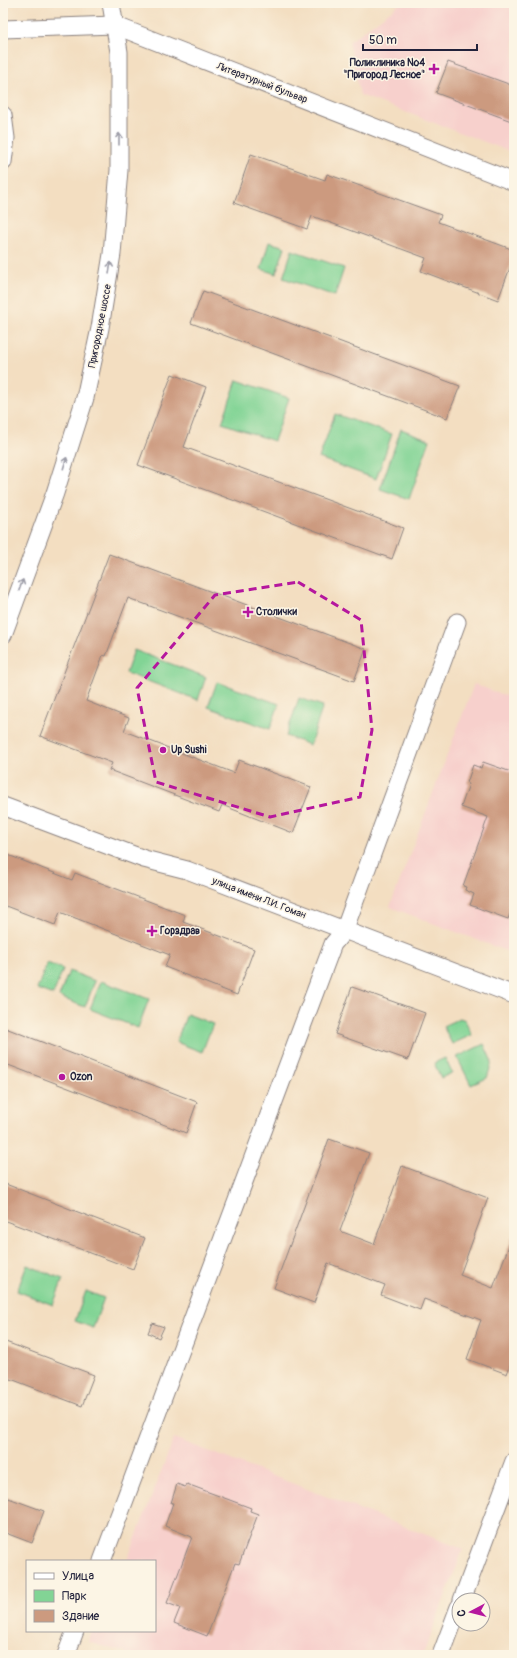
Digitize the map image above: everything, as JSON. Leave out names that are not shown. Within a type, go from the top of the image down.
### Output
[{"type":"street","name":"Пригородное шоссе","points":[[3,635],[55,493],[85,398],[100,328],[112,254],[119,170],[119,52],[111,3]]},
{"type":"street","name":"Литературный бульвар","points":[[3,28],[114,25],[514,182]]},
{"type":"street","points":[[3,115],[6,138],[3,162]]},
{"type":"street","points":[[102,1560],[333,944],[344,931],[457,622]]},
{"type":"street","name":"улица имени Л.И. Гоман","points":[[3,806],[144,859],[187,870],[514,995]]},
{"type":"street","points":[[465,1592],[514,1461]]},
{"type":"street","points":[[441,1655],[451,1628]]},
{"type":"street","points":[[66,1655],[75,1632]]},
{"type":"highlighted area","points":[[298,582],[361,620],[372,730],[360,797],[270,817],[156,782],[137,688],[215,595]]},
{"type":"shaded area","name":"Поликлиника №4 \"Пригород Лесное\"","points":[[401,3],[514,3],[514,153],[360,95],[349,42]]},
{"type":"shaded area","points":[[474,684],[514,699],[514,954],[390,907]]},
{"type":"shaded area","points":[[174,1438],[463,1549],[423,1655],[133,1655],[88,1642],[92,1632],[156,1632],[156,1560],[127,1560]]},
{"type":"green space","points":[[269,242],[285,247],[276,274],[261,269]]},
{"type":"green space","points":[[292,250],[344,268],[335,296],[283,278]]},
{"type":"green space","points":[[237,380],[289,398],[274,441],[222,423]]},
{"type":"green space","points":[[335,414],[392,434],[376,479],[319,458]]},
{"type":"green space","points":[[401,429],[430,440],[409,499],[380,489]]},
{"type":"green space","points":[[134,650],[206,677],[198,700],[126,673]]},
{"type":"green space","points":[[217,682],[279,704],[270,729],[208,707]]},
{"type":"green space","points":[[299,698],[323,706],[310,745],[286,736]]},
{"type":"green space","points":[[47,963],[63,969],[53,995],[37,989]]},
{"type":"green space","points":[[69,971],[95,981],[85,1007],[59,997]]},
{"type":"green space","points":[[101,981],[149,999],[138,1028],[90,1009]]},
{"type":"green space","points":[[187,1014],[213,1024],[202,1052],[176,1042]]},
{"type":"green space","points":[[460,1018],[465,1020],[472,1035],[452,1044],[443,1026]]},
{"type":"green space","points":[[484,1044],[492,1062],[487,1078],[471,1085],[457,1057]]},
{"type":"green space","points":[[445,1058],[452,1073],[441,1078],[434,1063]]},
{"type":"green space","points":[[27,1265],[63,1279],[53,1305],[17,1291]]},
{"type":"green space","points":[[86,1291],[104,1298],[93,1328],[75,1321]]},
{"type":"building","points":[[448,62],[514,86],[514,122],[436,93]]},
{"type":"building","points":[[251,154],[325,180],[327,174],[441,215],[438,222],[514,250],[514,257],[498,300],[421,271],[426,258],[312,216],[307,229],[234,203]]},
{"type":"building","points":[[203,291],[460,386],[447,418],[191,323]]},
{"type":"building","points":[[172,374],[206,387],[184,447],[403,528],[392,559],[138,465]]},
{"type":"building","points":[[109,554],[366,649],[354,681],[128,598],[106,656],[103,655],[86,701],[129,718],[124,731],[234,773],[239,760],[311,787],[293,833],[222,805],[219,812],[109,770],[112,763],[40,736]]},
{"type":"building","points":[[483,762],[514,773],[514,904],[508,919],[470,905],[474,894],[465,890],[466,887],[463,886],[488,817],[461,807],[469,784],[467,783],[473,765],[481,768]]},
{"type":"building","points":[[3,853],[72,880],[75,873],[185,915],[183,922],[254,949],[237,995],[165,967],[170,955],[60,912],[55,925],[3,905]]},
{"type":"building","points":[[352,987],[425,1013],[408,1060],[335,1034]]},
{"type":"building","points":[[3,1027],[197,1102],[186,1133],[3,1063]]},
{"type":"building","points":[[329,1139],[369,1153],[340,1231],[374,1244],[402,1166],[488,1198],[460,1275],[493,1288],[513,1235],[514,1236],[514,1354],[507,1374],[467,1359],[481,1320],[424,1299],[420,1310],[381,1295],[385,1285],[328,1263],[314,1303],[274,1288]]},
{"type":"building","points":[[3,1183],[145,1238],[133,1269],[3,1220]]},
{"type":"building","points":[[152,1323],[164,1327],[159,1338],[148,1333]]},
{"type":"building","points":[[3,1341],[94,1375],[82,1406],[3,1376]]},
{"type":"building","points":[[177,1484],[185,1487],[187,1484],[251,1508],[250,1511],[258,1514],[239,1564],[235,1563],[207,1636],[174,1623],[180,1608],[167,1603],[192,1537],[165,1526],[173,1503],[171,1503]]},
{"type":"building","points":[[3,1496],[44,1511],[32,1543],[3,1532]]},
{"type":"place","name":"Поликлиника №4 \"Пригород Лесное\"","points":[[434,69]]},
{"type":"place","name":"Столички","points":[[248,612]]},
{"type":"place","name":"Up Sushi","points":[[163,750]]},
{"type":"place","name":"Горздрав","points":[[152,931]]},
{"type":"place","name":"Ozon","points":[[62,1077]]}]
